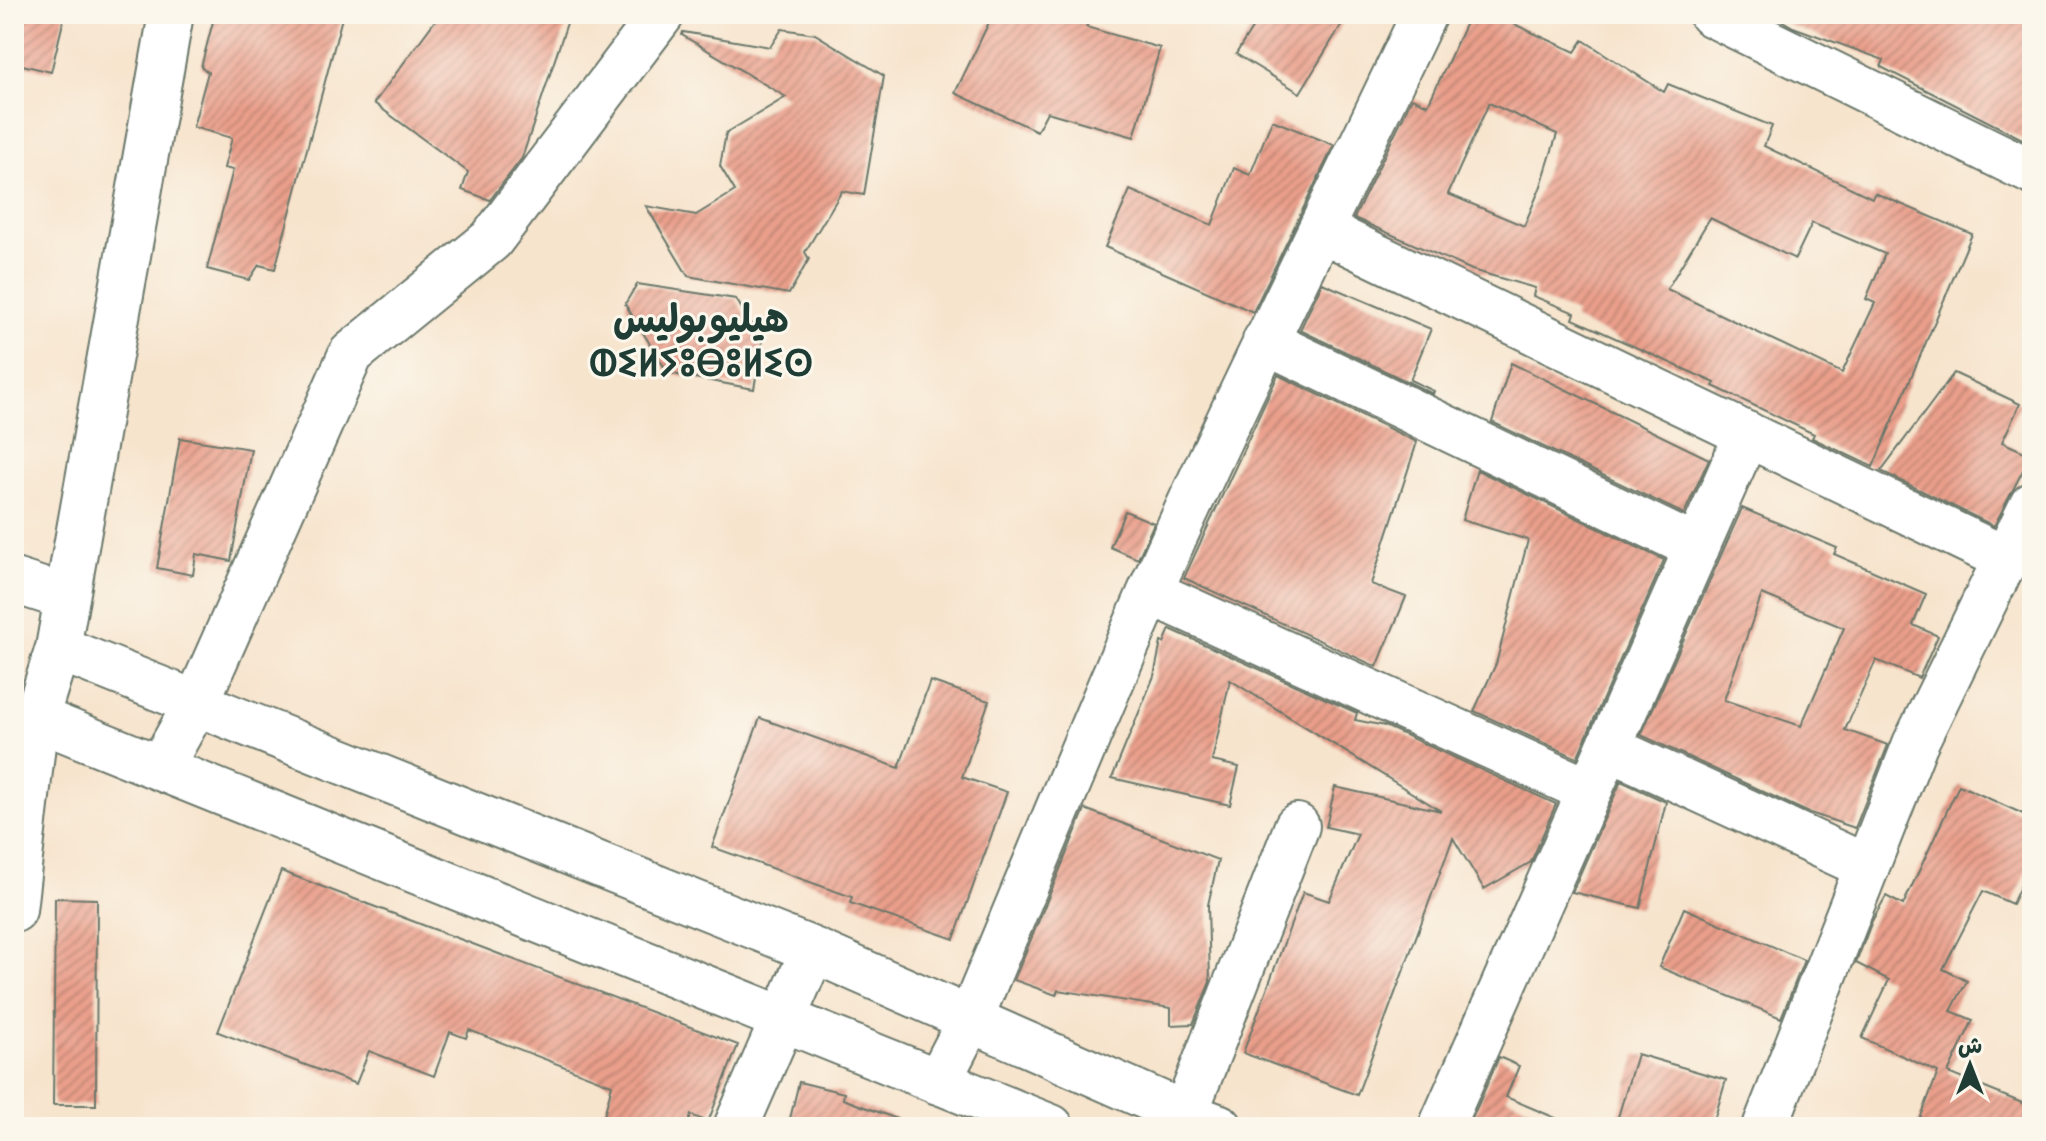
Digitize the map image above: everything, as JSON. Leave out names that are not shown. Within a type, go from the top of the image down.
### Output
[{"type":"street","points":[[14,910],[36,718],[58,648],[171,14]]},
{"type":"street","points":[[160,768],[196,704],[351,354],[491,240],[662,14]]},
{"type":"street","points":[[938,1082],[970,1020],[1150,592],[1265,341],[1322,230],[1424,14]]},
{"type":"street","points":[[1711,14],[2032,172]]},
{"type":"street","points":[[1322,230],[2006,559]]},
{"type":"street","points":[[1265,341],[1697,548]]},
{"type":"street","points":[[1441,1127],[1747,434]]},
{"type":"street","points":[[1765,1127],[1915,744],[2032,505]]},
{"type":"street","points":[[14,581],[67,598]]},
{"type":"street","points":[[1150,592],[1589,791]]},
{"type":"street","points":[[58,648],[813,950],[1202,1121],[1297,826]]},
{"type":"street","points":[[36,718],[1051,1127]]},
{"type":"street","points":[[1609,748],[1867,867]]},
{"type":"street","points":[[736,1127],[813,950]]},
{"type":"building","points":[[14,14],[65,14],[51,72],[14,63]]},
{"type":"building","points":[[215,14],[343,14],[275,269],[259,265],[249,280],[207,269],[233,170],[224,168],[232,138],[193,127],[208,72],[201,67]]},
{"type":"building","points":[[440,14],[570,14],[522,158],[490,200],[462,190],[468,172],[374,103]]},
{"type":"building","points":[[993,14],[1093,14],[1086,27],[1160,48],[1134,137],[1047,112],[1037,131],[955,93]]},
{"type":"building","points":[[1261,14],[1348,14],[1300,93],[1236,54]]},
{"type":"building","points":[[1470,14],[1492,14],[1575,52],[1583,40],[1664,92],[1668,84],[1772,126],[1764,146],[1872,198],[1875,193],[1972,234],[1873,467],[1812,438],[1814,434],[1713,386],[1715,383],[1573,319],[1575,313],[1533,296],[1535,288],[1472,270],[1354,218],[1412,98],[1428,105]],"holes":[[[1489,103],[1557,134],[1541,186],[1524,226],[1448,194]],[[1710,218],[1795,259],[1812,223],[1885,254],[1866,299],[1875,303],[1842,373],[1667,289]]]},
{"type":"building","points":[[1771,14],[2032,14],[2032,144],[1881,67],[1884,60],[1793,27]]},
{"type":"building","points":[[782,29],[815,34],[884,76],[864,195],[842,191],[805,252],[809,259],[789,294],[688,276],[646,206],[696,215],[735,191],[720,166],[726,133],[786,97],[682,35],[683,32],[770,47]]},
{"type":"building","points":[[1272,120],[1334,145],[1253,312],[1105,247],[1130,190],[1212,225],[1234,168],[1250,175]]},
{"type":"building","points":[[1322,283],[1431,329],[1410,380],[1434,391],[1433,394],[1300,330]]},
{"type":"building","points":[[637,284],[736,299],[762,342],[754,389],[668,373],[625,304]]},
{"type":"building","points":[[1511,363],[1709,459],[1684,514],[1492,422]]},
{"type":"building","points":[[1954,373],[2020,404],[2002,442],[2031,455],[1994,526],[1881,471]]},
{"type":"building","points":[[1278,375],[1417,442],[1371,584],[1406,597],[1377,667],[1184,578]]},
{"type":"building","points":[[180,438],[251,449],[231,561],[196,554],[193,575],[157,568]]},
{"type":"building","points":[[1477,470],[1664,560],[1577,758],[1474,711],[1496,664],[1528,540],[1462,520]]},
{"type":"building","points":[[1742,508],[1837,548],[1834,554],[1926,594],[1913,625],[1938,636],[1919,678],[1876,660],[1845,730],[1888,745],[1855,828],[1807,812],[1641,735]],"holes":[[[1762,594],[1844,628],[1801,726],[1724,700]]]},
{"type":"building","points":[[1125,511],[1154,523],[1138,559],[1110,547]]},
{"type":"building","points":[[1170,629],[1357,713],[1355,720],[1385,726],[1556,804],[1531,862],[1484,889],[1453,838],[1357,1095],[1243,1053],[1303,892],[1329,901],[1358,834],[1326,827],[1335,787],[1441,811],[1230,680],[1212,761],[1239,767],[1230,805],[1112,778],[1154,676],[1161,642],[1164,643]]},
{"type":"building","points":[[930,681],[989,701],[962,777],[1007,792],[954,939],[850,903],[852,897],[712,847],[760,718],[899,768]]},
{"type":"building","points":[[1621,781],[1666,802],[1640,908],[1572,892]]},
{"type":"building","points":[[1959,785],[2032,818],[2032,861],[2012,904],[1983,891],[1943,969],[1967,981],[1951,1011],[1973,1020],[1948,1073],[2032,1107],[2032,1127],[1917,1127],[1938,1072],[1862,1038],[1889,980],[1856,963],[1872,921],[1886,896],[1903,905]]},
{"type":"building","points":[[1085,809],[1218,860],[1208,905],[1210,982],[1193,1024],[1171,1025],[1171,1008],[1058,990],[1056,995],[1014,980]]},
{"type":"building","points":[[281,871],[738,1045],[708,1122],[691,1115],[688,1127],[601,1127],[612,1085],[469,1030],[466,1038],[450,1032],[434,1076],[369,1051],[356,1084],[218,1032]]},
{"type":"building","points":[[55,898],[97,899],[96,1105],[53,1105]]},
{"type":"building","points":[[1684,908],[1804,960],[1781,1018],[1659,967]]},
{"type":"building","points":[[1637,1054],[1726,1080],[1712,1127],[1615,1127]]},
{"type":"building","points":[[1499,1057],[1519,1066],[1506,1097],[1577,1127],[1487,1127],[1471,1121]]},
{"type":"building","points":[[799,1082],[844,1093],[843,1099],[908,1123],[907,1127],[788,1127]]},
{"type":"district","name":"ھيليوبوليس ⵀⵉⵍⵢⵓⴱⵓⵍⵉⵙ","points":[[701,341]]}]
